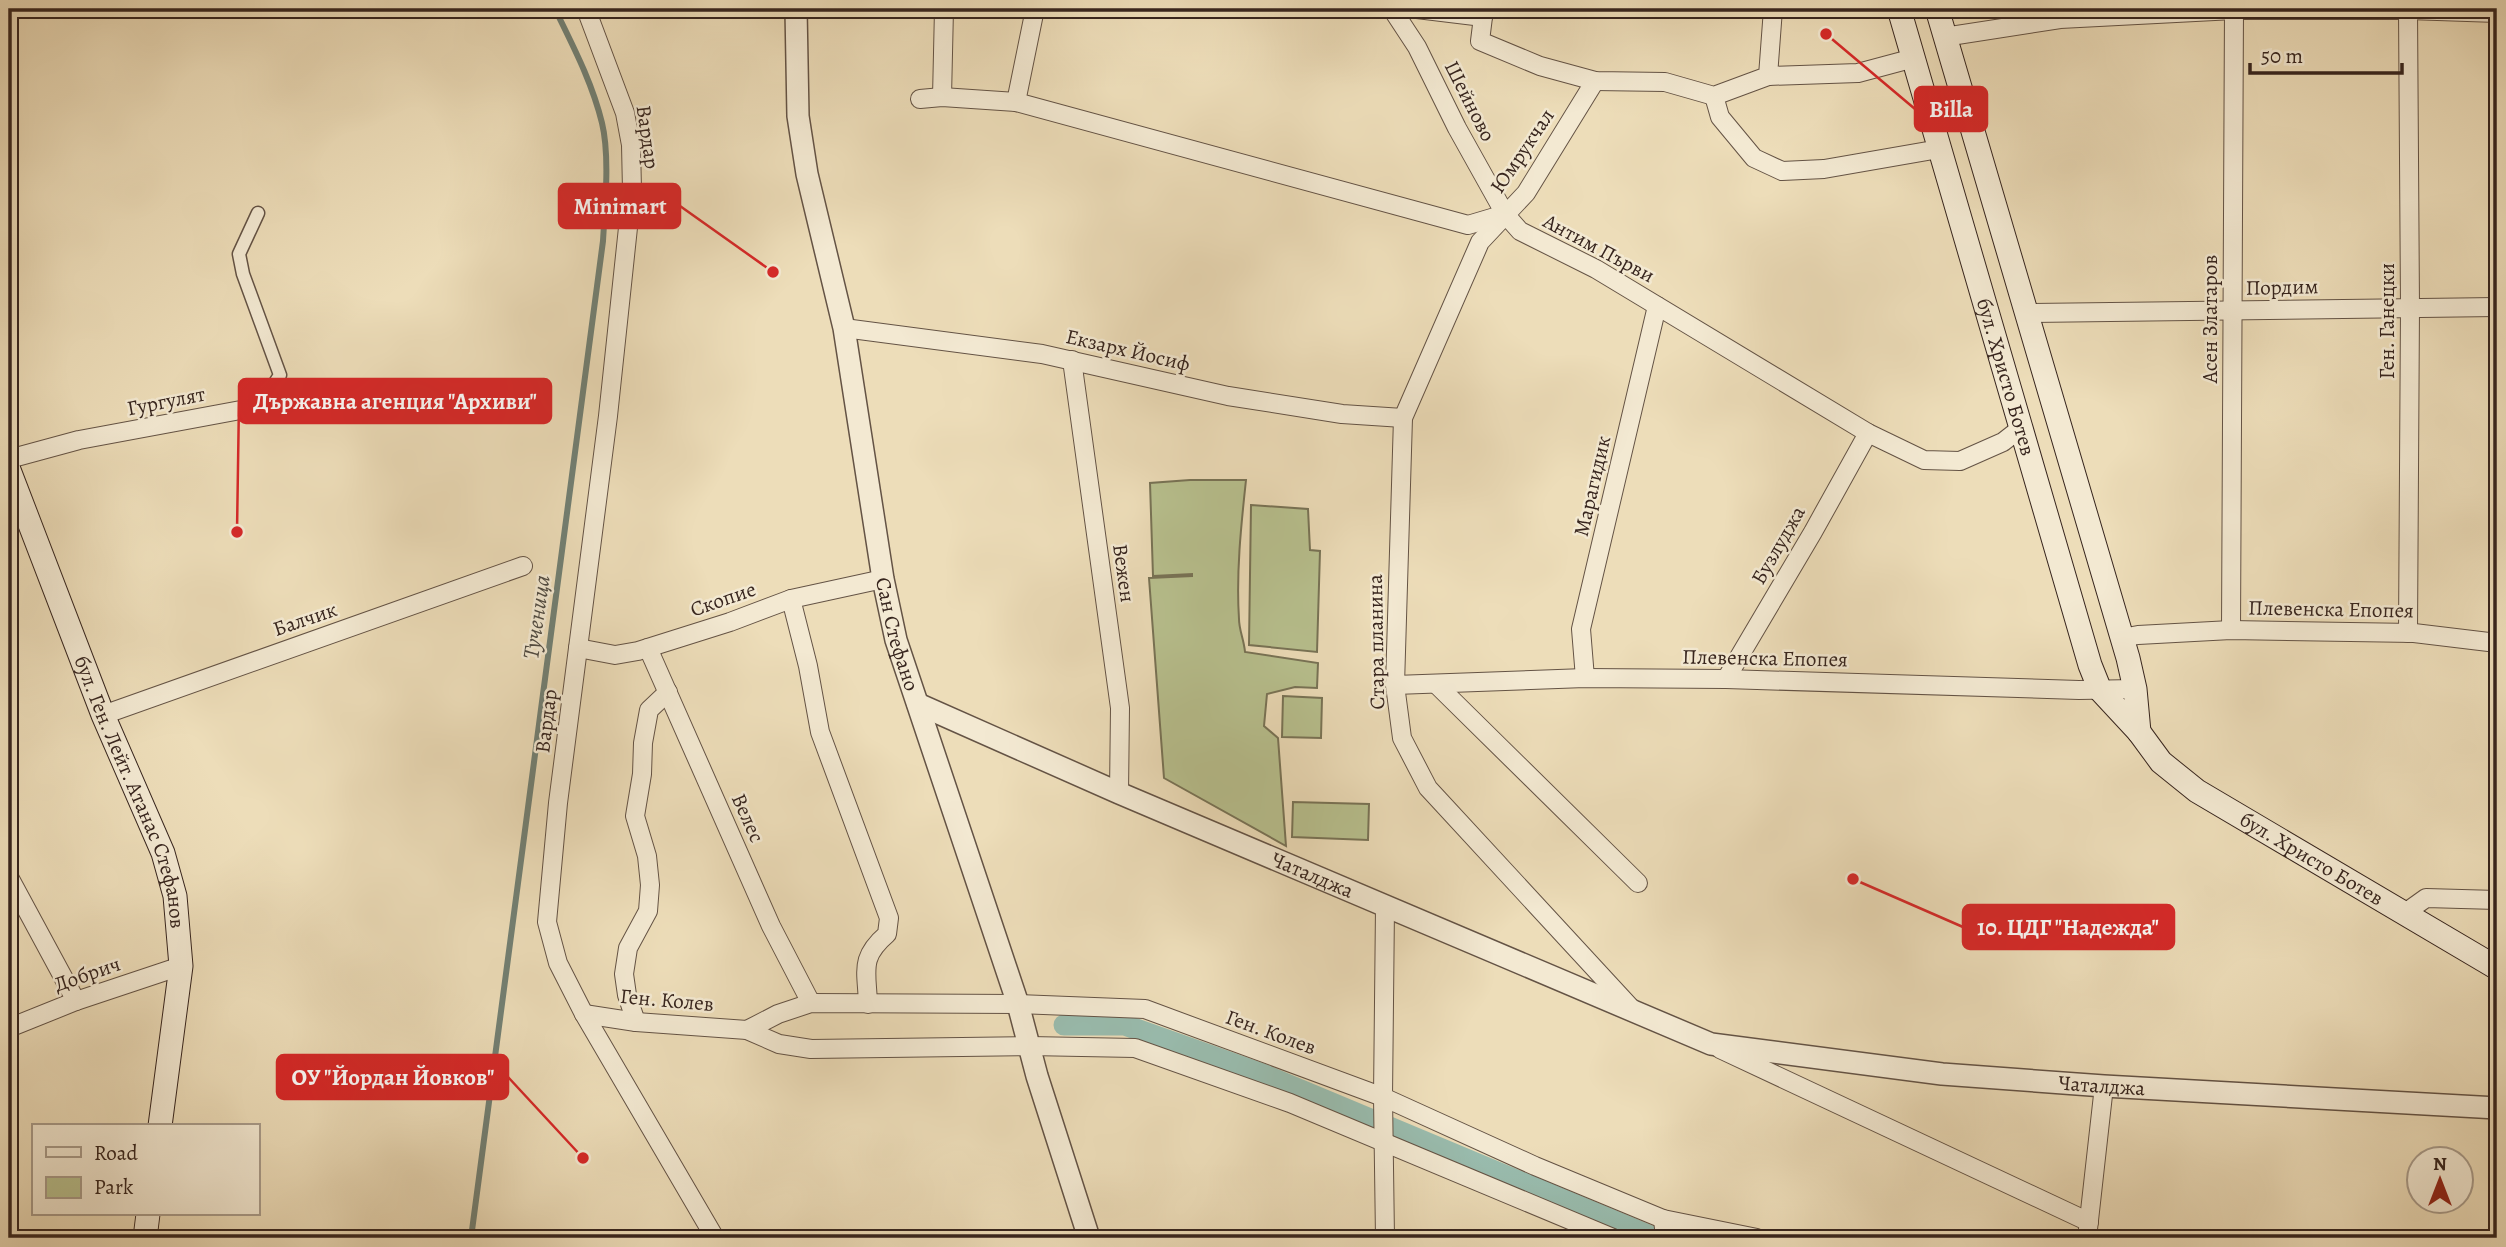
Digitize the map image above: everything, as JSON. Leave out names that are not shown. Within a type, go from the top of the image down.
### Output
[{"type":"main road","name":"бул. Христо Ботев","points":[[1899,9],[2090,665],[2100,690],[2139,732],[2161,762],[2197,791],[2497,968]]},
{"type":"main road","name":"бул. Христо Ботев","points":[[1937,9],[2122,638],[2135,689],[2139,732]]},
{"type":"main road","name":"бул. Ген. Лейт. Атанас Стефанов","points":[[9,470],[103,715],[163,853],[175,896],[181,966],[160,1124]]},
{"type":"main road","points":[[2040,493],[2076,482]]},
{"type":"main road","points":[[145,1238],[148,1216]]},
{"type":"street","name":"Вардар","points":[[586,9],[625,113],[631,145],[632,190],[608,416],[558,803],[547,922],[558,962],[584,1014],[715,1238]]},
{"type":"street","name":"Сан Стефано","points":[[796,9],[798,116],[807,174],[844,328],[883,579],[896,640],[1018,1004],[1089,1238]]},
{"type":"street","points":[[943,97],[944,9]]},
{"type":"street","points":[[1016,102],[1035,9]]},
{"type":"street","name":"Шейново","points":[[1392,9],[1417,47],[1457,128],[1505,214]]},
{"type":"street","points":[[1416,9],[1483,13],[1480,40],[1540,66],[1595,81],[1665,82],[1714,96],[1768,76],[1858,73],[1914,58]]},
{"type":"street","points":[[1768,76],[1773,9]]},
{"type":"street","points":[[1944,37],[2060,14],[2234,9],[2497,13]]},
{"type":"street","name":"Асен Златаров","points":[[2231,630],[2234,9]]},
{"type":"street","name":"Ген. Ганецки","points":[[2408,633],[2409,10]]},
{"type":"street","name":"Юмрукчал","points":[[1480,242],[1526,193],[1595,81]]},
{"type":"street","points":[[1714,96],[1720,117],[1754,158],[1782,171],[1824,169],[1939,149]]},
{"type":"street","points":[[920,99],[943,97],[1016,102],[1468,225],[1505,214]]},
{"type":"street","points":[[258,213],[239,254],[243,274],[280,376],[262,403]]},
{"type":"street","name":"Антим Първи","points":[[1505,214],[1520,232],[1596,270],[1868,433],[1924,460],[1960,461],[2003,442],[2021,428]]},
{"type":"street","name":"Стара планина","points":[[1480,242],[1403,418],[1395,685],[1402,738],[1428,788],[1635,1013]]},
{"type":"street","name":"Марагидик","points":[[1585,678],[1581,629],[1657,306]]},
{"type":"street","name":"Пордим","points":[[2025,313],[2497,307]]},
{"type":"street","name":"Екзарх Йосиф","points":[[844,328],[1072,360],[1228,396],[1342,414],[1403,418]]},
{"type":"street","name":"Вежен","points":[[1072,360],[1120,708],[1119,793]]},
{"type":"street","name":"Гургулят","points":[[9,459],[79,440],[246,410],[262,403],[308,395],[362,397],[542,413]]},
{"type":"street","name":"Бузлуджа","points":[[1726,679],[1868,433]]},
{"type":"street","name":"Балчик","points":[[103,715],[523,566]]},
{"type":"street","name":"Скопие","points":[[578,648],[615,655],[648,648],[791,599],[883,579]]},
{"type":"street","points":[[791,599],[808,666],[820,732],[889,918],[887,934],[873,946],[868,956],[868,1004]]},
{"type":"street","name":"Плевенска Епопея","points":[[2122,638],[2231,630],[2408,633],[2497,643]]},
{"type":"street","name":"Велес","points":[[648,648],[771,926],[811,1003]]},
{"type":"street","name":"Плевенска Епопея","points":[[1395,685],[1585,678],[2135,689]]},
{"type":"street","points":[[1437,685],[1638,883]]},
{"type":"street","points":[[636,1022],[627,995],[624,974],[628,948],[648,911],[650,886],[648,856],[635,816],[649,710],[668,692]]},
{"type":"street","name":"Чаталджа","points":[[918,704],[1119,793],[1711,1044],[2088,1230]]},
{"type":"street","points":[[9,877],[76,1001]]},
{"type":"street","points":[[2404,913],[2426,898],[2497,900]]},
{"type":"street","points":[[1385,906],[1385,1238]]},
{"type":"street","name":"Добрич","points":[[9,1028],[76,1001],[181,966]]},
{"type":"street","name":"Ген. Колев","points":[[747,1030],[778,1014],[811,1003],[1018,1004],[1145,1009],[1535,1166],[1664,1229],[1757,1238]]},
{"type":"street","name":"Ген. Колев","points":[[584,1014],[636,1022],[747,1030],[779,1044],[811,1049],[1029,1046],[1135,1048],[1290,1103],[1613,1238]]},
{"type":"street","name":"Чаталджа","points":[[1711,1044],[1942,1074],[2497,1108]]},
{"type":"street","points":[[2088,1230],[2104,1086]]},
{"type":"green space","points":[[1246,480],[1238,585],[1239,623],[1245,652],[1318,663],[1317,688],[1295,687],[1267,694],[1264,726],[1278,738],[1286,846],[1164,778],[1149,578],[1192,574],[1153,576],[1150,483]]},
{"type":"green space","points":[[1251,505],[1308,509],[1310,550],[1320,551],[1317,652],[1249,645]]},
{"type":"green space","points":[[1283,696],[1322,698],[1321,738],[1282,737]]},
{"type":"green space","points":[[1293,802],[1369,804],[1368,840],[1292,837]]},
{"type":"waterway","name":"Тученица","points":[[471,1238],[603,241],[606,166],[602,123],[587,79],[555,9]]},
{"type":"waterway","points":[[1064,1025],[1125,1025],[1265,1075],[1655,1238]]},
{"type":"place","name":"Billa","points":[[1826,34]]},
{"type":"place","name":"Minimart","points":[[773,272]]},
{"type":"place","name":"Държавна агенция \"Архиви\"","points":[[237,532]]},
{"type":"place","name":"10. ЦДГ \"Надежда\"","points":[[1853,879]]},
{"type":"place","name":"ОУ \"Йордан Йовков\"","points":[[583,1158]]}]
